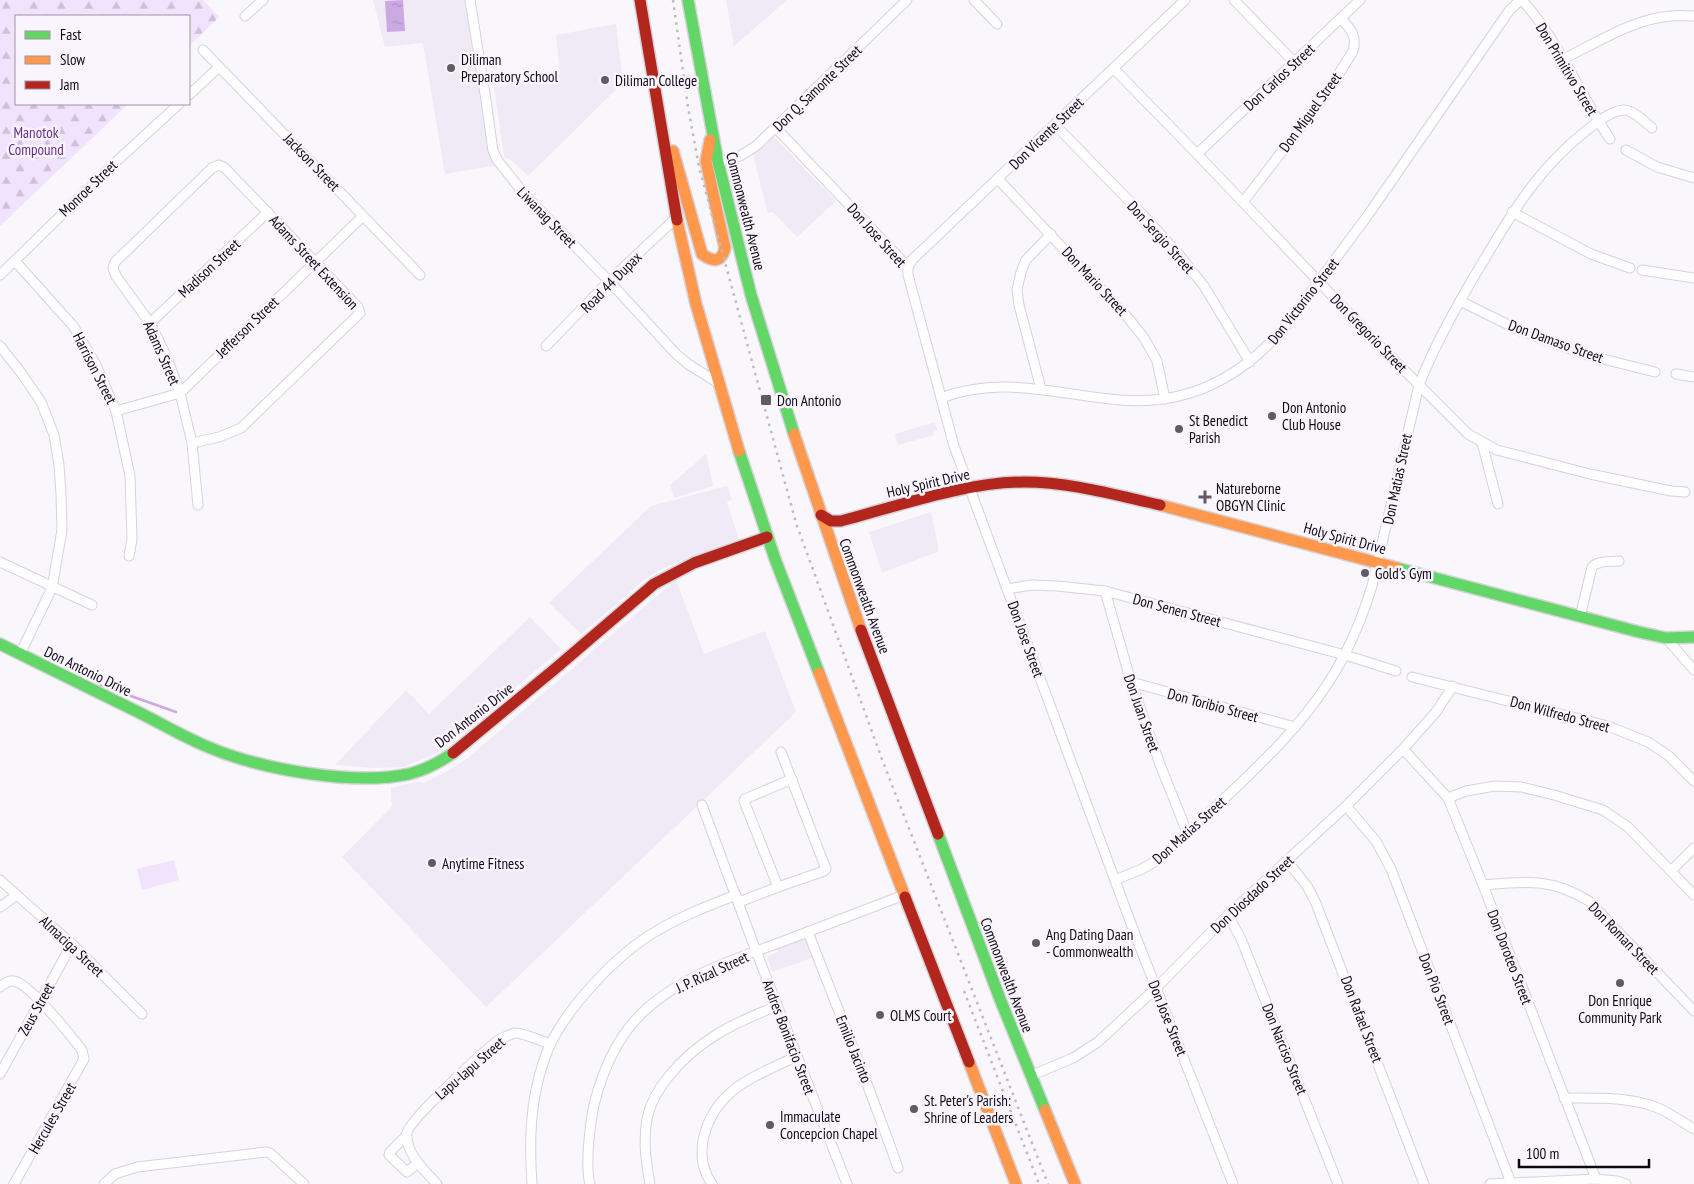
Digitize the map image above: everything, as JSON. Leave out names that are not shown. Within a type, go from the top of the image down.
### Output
[{"type":"main road","points":[[640,0],[676,218],[696,304],[718,383],[767,537],[1016,1184]]},
{"type":"main road","name":"Commonwealth Avenue","points":[[688,0],[718,162],[751,295],[820,515],[849,599],[1030,1076],[1074,1184]]},
{"type":"main road","points":[[658,105],[669,135],[702,254],[706,259],[713,261],[723,256],[725,248],[706,161],[712,129]]},
{"type":"main road","name":"Holy Spirit Drive","points":[[840,521],[970,487],[1022,482],[1055,484],[1090,489],[1168,507],[1580,617],[1666,638],[1692,640]]},
{"type":"main road","points":[[820,515],[829,520],[840,521]]},
{"type":"main road","points":[[828,538],[831,530],[840,521]]},
{"type":"main road","name":"Don Antonio Drive","points":[[0,644],[208,747],[234,757],[270,766],[334,776],[408,774],[427,768],[453,753],[654,584],[670,574],[697,562],[767,537]]},
{"type":"street","points":[[245,16],[263,0]]},
{"type":"street","name":"Liwanag Street","points":[[470,0],[493,151],[498,161],[525,195],[610,281],[676,354],[718,383]]},
{"type":"street","name":"Don Q. Samonte Street","points":[[718,162],[748,152],[776,128],[907,0]]},
{"type":"street","points":[[974,0],[997,24]]},
{"type":"street","name":"Don Vicente Street","points":[[908,267],[912,260],[1185,0]]},
{"type":"street","points":[[1234,0],[1294,62]]},
{"type":"street","name":"Don Carlos Street","points":[[1197,154],[1360,0]]},
{"type":"street","name":"Don Primitivo Street","points":[[1520,0],[1543,25],[1598,122],[1610,139]]},
{"type":"street","name":"Don Victorino Street","points":[[941,398],[971,388],[1011,387],[1041,388],[1111,399],[1165,399],[1189,394],[1214,385],[1239,370],[1281,332],[1319,282],[1368,215],[1509,11],[1520,0]]},
{"type":"street","points":[[1563,59],[1627,28],[1649,20],[1672,16],[1694,16]]},
{"type":"street","name":"Don Miguel Street","points":[[1243,202],[1324,96],[1353,51],[1354,35],[1341,18]]},
{"type":"street","name":"Jackson Street","points":[[203,50],[420,275]]},
{"type":"street","points":[[190,94],[219,67]]},
{"type":"street","name":"Don Gregorio Street","points":[[1114,69],[1468,434],[1497,450],[1590,474],[1671,491],[1685,492]]},
{"type":"street","name":"Monroe Street","points":[[0,275],[118,160],[178,105]]},
{"type":"street","name":"Don Matias Street","points":[[1115,880],[1153,864],[1274,750],[1320,696],[1345,655],[1364,611],[1378,563],[1419,384],[1432,353],[1460,301],[1512,212],[1548,165],[1579,136],[1606,116],[1618,111],[1628,110],[1652,128]]},
{"type":"street","name":"Don Sergio Street","points":[[1055,125],[1144,216],[1192,271],[1204,286],[1250,362]]},
{"type":"street","name":"Don Jose Street","points":[[776,128],[908,267],[908,275],[954,446],[1115,880],[1233,1184]]},
{"type":"street","points":[[1626,150],[1657,167],[1694,178]]},
{"type":"street","name":"Adams Street Extension","points":[[192,443],[219,438],[241,428],[360,313],[358,307],[268,212],[225,168],[219,165]]},
{"type":"street","name":"Adams Street","points":[[198,505],[192,443],[180,393],[167,358],[150,323],[116,276],[113,268],[115,262],[167,210],[212,168],[219,165]]},
{"type":"street","name":"Don Mario Street","points":[[998,179],[1051,234],[1144,338],[1157,361],[1165,399]]},
{"type":"street","name":"Madison Street","points":[[150,323],[268,212]]},
{"type":"street","points":[[1512,212],[1592,254],[1630,268]]},
{"type":"street","name":"Jefferson Street","points":[[116,411],[180,393],[363,216]]},
{"type":"street","name":"Road 44 Dupax","points":[[546,346],[676,218]]},
{"type":"street","points":[[1041,388],[1018,305],[1017,290],[1020,272],[1026,260],[1051,234]]},
{"type":"street","name":"Harrison Street","points":[[15,261],[74,327],[96,365],[116,411],[130,476],[132,539],[128,556]]},
{"type":"street","points":[[1642,270],[1694,278]]},
{"type":"street","name":"Don Damaso Street","points":[[1460,301],[1521,331],[1577,351],[1655,372]]},
{"type":"street","points":[[0,346],[41,402],[54,435],[59,466],[62,530],[52,588],[20,654]]},
{"type":"street","points":[[1676,374],[1694,377]]},
{"type":"street","points":[[1482,443],[1498,504]]},
{"type":"street","points":[[1580,617],[1592,567],[1600,562],[1619,561]]},
{"type":"street","points":[[0,562],[52,588],[92,605]]},
{"type":"street","name":"Don Senen Street","points":[[1007,589],[1032,585],[1105,590],[1345,655]]},
{"type":"street","name":"Don Juan Street","points":[[1105,590],[1131,682],[1161,767],[1188,832]]},
{"type":"street","points":[[1666,638],[1694,670]]},
{"type":"street","points":[[1345,655],[1396,672]]},
{"type":"street","name":"Don Wilfredo Street","points":[[1412,677],[1608,726],[1648,742],[1669,756],[1694,781]]},
{"type":"street","name":"Don Toribio Street","points":[[1131,682],[1295,727]]},
{"type":"street","name":"Don Diosdado Street","points":[[1030,1076],[1073,1058],[1090,1047],[1156,988],[1228,915],[1346,806],[1403,749],[1436,712],[1453,686]]},
{"type":"street","name":"Don Doroteo Street","points":[[1403,749],[1448,798],[1596,1179]]},
{"type":"street","points":[[532,1184],[530,1124],[544,1061],[550,1044],[585,993],[606,970],[631,948],[681,917],[826,870],[781,752]]},
{"type":"street","points":[[778,886],[744,801],[792,779]]},
{"type":"street","points":[[1448,798],[1466,791],[1495,786],[1521,787],[1604,810],[1628,827],[1694,895]]},
{"type":"street","name":"Andres Bonifacio Street","points":[[702,805],[777,1006],[847,1184]]},
{"type":"street","name":"Don Pio Street","points":[[1346,806],[1376,841],[1391,869],[1511,1183]]},
{"type":"street","points":[[1671,871],[1694,848]]},
{"type":"street","name":"Don Rafael Street","points":[[1287,861],[1307,886],[1315,901],[1424,1184]]},
{"type":"street","name":"Almaciga Street","points":[[0,880],[72,944],[142,1014]]},
{"type":"street","name":"Don Roman Street","points":[[1483,885],[1523,881],[1536,882],[1570,890],[1589,901],[1694,1011]]},
{"type":"street","points":[[0,907],[17,895]]},
{"type":"street","name":"J. P. Rizal Street","points":[[590,1184],[590,1120],[598,1089],[611,1056],[633,1024],[651,1005],[669,992],[707,971],[904,895]]},
{"type":"street","name":"Don Narciso Street","points":[[1228,915],[1241,939],[1338,1184]]},
{"type":"street","name":"Emilio Jacinto","points":[[808,932],[871,1092],[898,1168]]},
{"type":"street","name":"Zeus Street","points":[[0,1074],[72,944]]},
{"type":"street","points":[[0,987],[6,982],[13,980],[41,1001]]},
{"type":"street","name":"Hercules Street","points":[[14,1184],[84,1059],[82,1050],[41,1001]]},
{"type":"street","points":[[650,1184],[644,1141],[650,1109],[660,1087],[681,1061],[696,1048],[725,1028],[777,1006]]},
{"type":"street","name":"Lapu-lapu Street","points":[[418,1163],[407,1172],[389,1155],[390,1152],[406,1136],[408,1127],[433,1101],[501,1038],[516,1032],[550,1044]]},
{"type":"street","points":[[712,1184],[703,1164],[701,1154],[706,1128],[715,1108],[735,1088],[797,1056]]},
{"type":"street","points":[[1564,1098],[1600,1098],[1646,1104],[1672,1115],[1694,1129]]},
{"type":"street","points":[[406,1136],[410,1150],[418,1163],[437,1184]]},
{"type":"street","points":[[104,1184],[115,1174],[137,1167],[266,1152],[270,1153],[304,1184]]},
{"type":"street","points":[[1490,1184],[1596,1179],[1626,1184]]},
{"type":"shaded area","name":"Diliman Preparatory School","points":[[373,0],[466,0],[479,88],[494,166],[445,174],[423,43],[385,47]]},
{"type":"shaded area","points":[[726,0],[787,0],[734,46]]},
{"type":"shaded area","name":"Diliman Preparatory School","points":[[616,24],[623,83],[528,176],[510,159],[504,157],[494,87],[560,75],[556,35]]},
{"type":"shaded area","points":[[773,136],[836,201],[797,237],[773,212],[768,213],[753,155]]},
{"type":"shaded area","points":[[935,422],[937,430],[933,432],[934,435],[898,445],[895,434]]},
{"type":"shaded area","points":[[706,454],[713,486],[674,498],[670,485]]},
{"type":"shaded area","points":[[727,486],[732,499],[727,502],[739,540],[656,572],[645,579],[581,634],[549,603],[651,506]]},
{"type":"shaded area","points":[[931,512],[939,551],[882,573],[869,532]]},
{"type":"shaded area","points":[[676,580],[704,654],[765,631],[796,712],[486,1007],[342,857],[392,806],[391,788],[417,782],[424,783],[450,770],[468,758]]},
{"type":"shaded area","points":[[530,617],[561,649],[438,753],[403,767],[373,768],[335,765],[406,690],[429,714]]},
{"type":"shaded area","points":[[808,937],[815,957],[772,972],[767,956],[778,952],[777,947]]},
{"type":"green space","name":"Manotok Compound","points":[[0,0],[203,0],[219,17],[190,45],[190,15],[15,15],[15,105],[127,105],[0,226]]},
{"type":"green space","points":[[174,860],[179,880],[142,890],[137,869]]},
{"type":"water","points":[[403,0],[405,31],[387,32],[385,1]]},
{"type":"waterway","points":[[83,679],[176,712]]},
{"type":"railway","points":[[673,0],[688,107],[699,167],[796,523],[883,762],[1048,1184]]},
{"type":"railway","points":[[964,991],[1039,1184]]},
{"type":"traffic: fast","points":[[688,0],[718,162],[751,295],[794,434]]},
{"type":"traffic: fast","points":[[739,451],[775,559],[819,673]]},
{"type":"traffic: fast","points":[[1397,568],[1639,632],[1666,638],[1694,637]]},
{"type":"traffic: fast","points":[[0,644],[199,743],[253,762],[335,777],[386,777],[409,774],[421,770],[438,763],[453,753]]},
{"type":"traffic: fast","points":[[938,834],[1000,999],[1045,1110]]},
{"type":"traffic: slow","points":[[673,151],[702,254],[716,260],[719,259],[725,248],[706,161],[710,140]]},
{"type":"traffic: slow","points":[[677,220],[696,304],[739,451]]},
{"type":"traffic: slow","points":[[794,434],[861,630]]},
{"type":"traffic: slow","points":[[1160,505],[1397,568]]},
{"type":"traffic: slow","points":[[819,673],[905,897]]},
{"type":"traffic: slow","points":[[969,1062],[1016,1184]]},
{"type":"traffic: slow","points":[[1045,1110],[1075,1184]]},
{"type":"traffic: jam","points":[[640,0],[677,220]]},
{"type":"traffic: jam","points":[[821,515],[831,521],[841,521],[956,490],[1002,483],[1024,482],[1058,484],[1160,505]]},
{"type":"traffic: jam","points":[[453,753],[654,584],[694,563],[767,537]]},
{"type":"traffic: jam","points":[[861,630],[938,834]]},
{"type":"traffic: jam","points":[[905,897],[969,1062]]},
{"type":"place","name":"Diliman Preparatory School","points":[[451,68]]},
{"type":"place","name":"Diliman College","points":[[605,80]]},
{"type":"place","name":"Don Antonio","points":[[766,400]]},
{"type":"place","name":"Don Antonio Club House","points":[[1272,416]]},
{"type":"place","name":"St Benedict Parish","points":[[1179,429]]},
{"type":"place","name":"Natureborne OBGYN Clinic","points":[[1205,497]]},
{"type":"place","name":"Gold's Gym","points":[[1365,573]]},
{"type":"place","name":"Anytime Fitness","points":[[432,863]]},
{"type":"place","name":"Ang Dating Daan - Commonwealth","points":[[1036,943]]},
{"type":"place","name":"Don Enrique Community Park","points":[[1620,983]]},
{"type":"place","name":"OLMS Court","points":[[880,1015]]},
{"type":"place","name":"St. Peter's Parish: Shrine of Leaders","points":[[914,1109]]},
{"type":"place","name":"Immaculate Concepcion Chapel","points":[[770,1125]]}]
